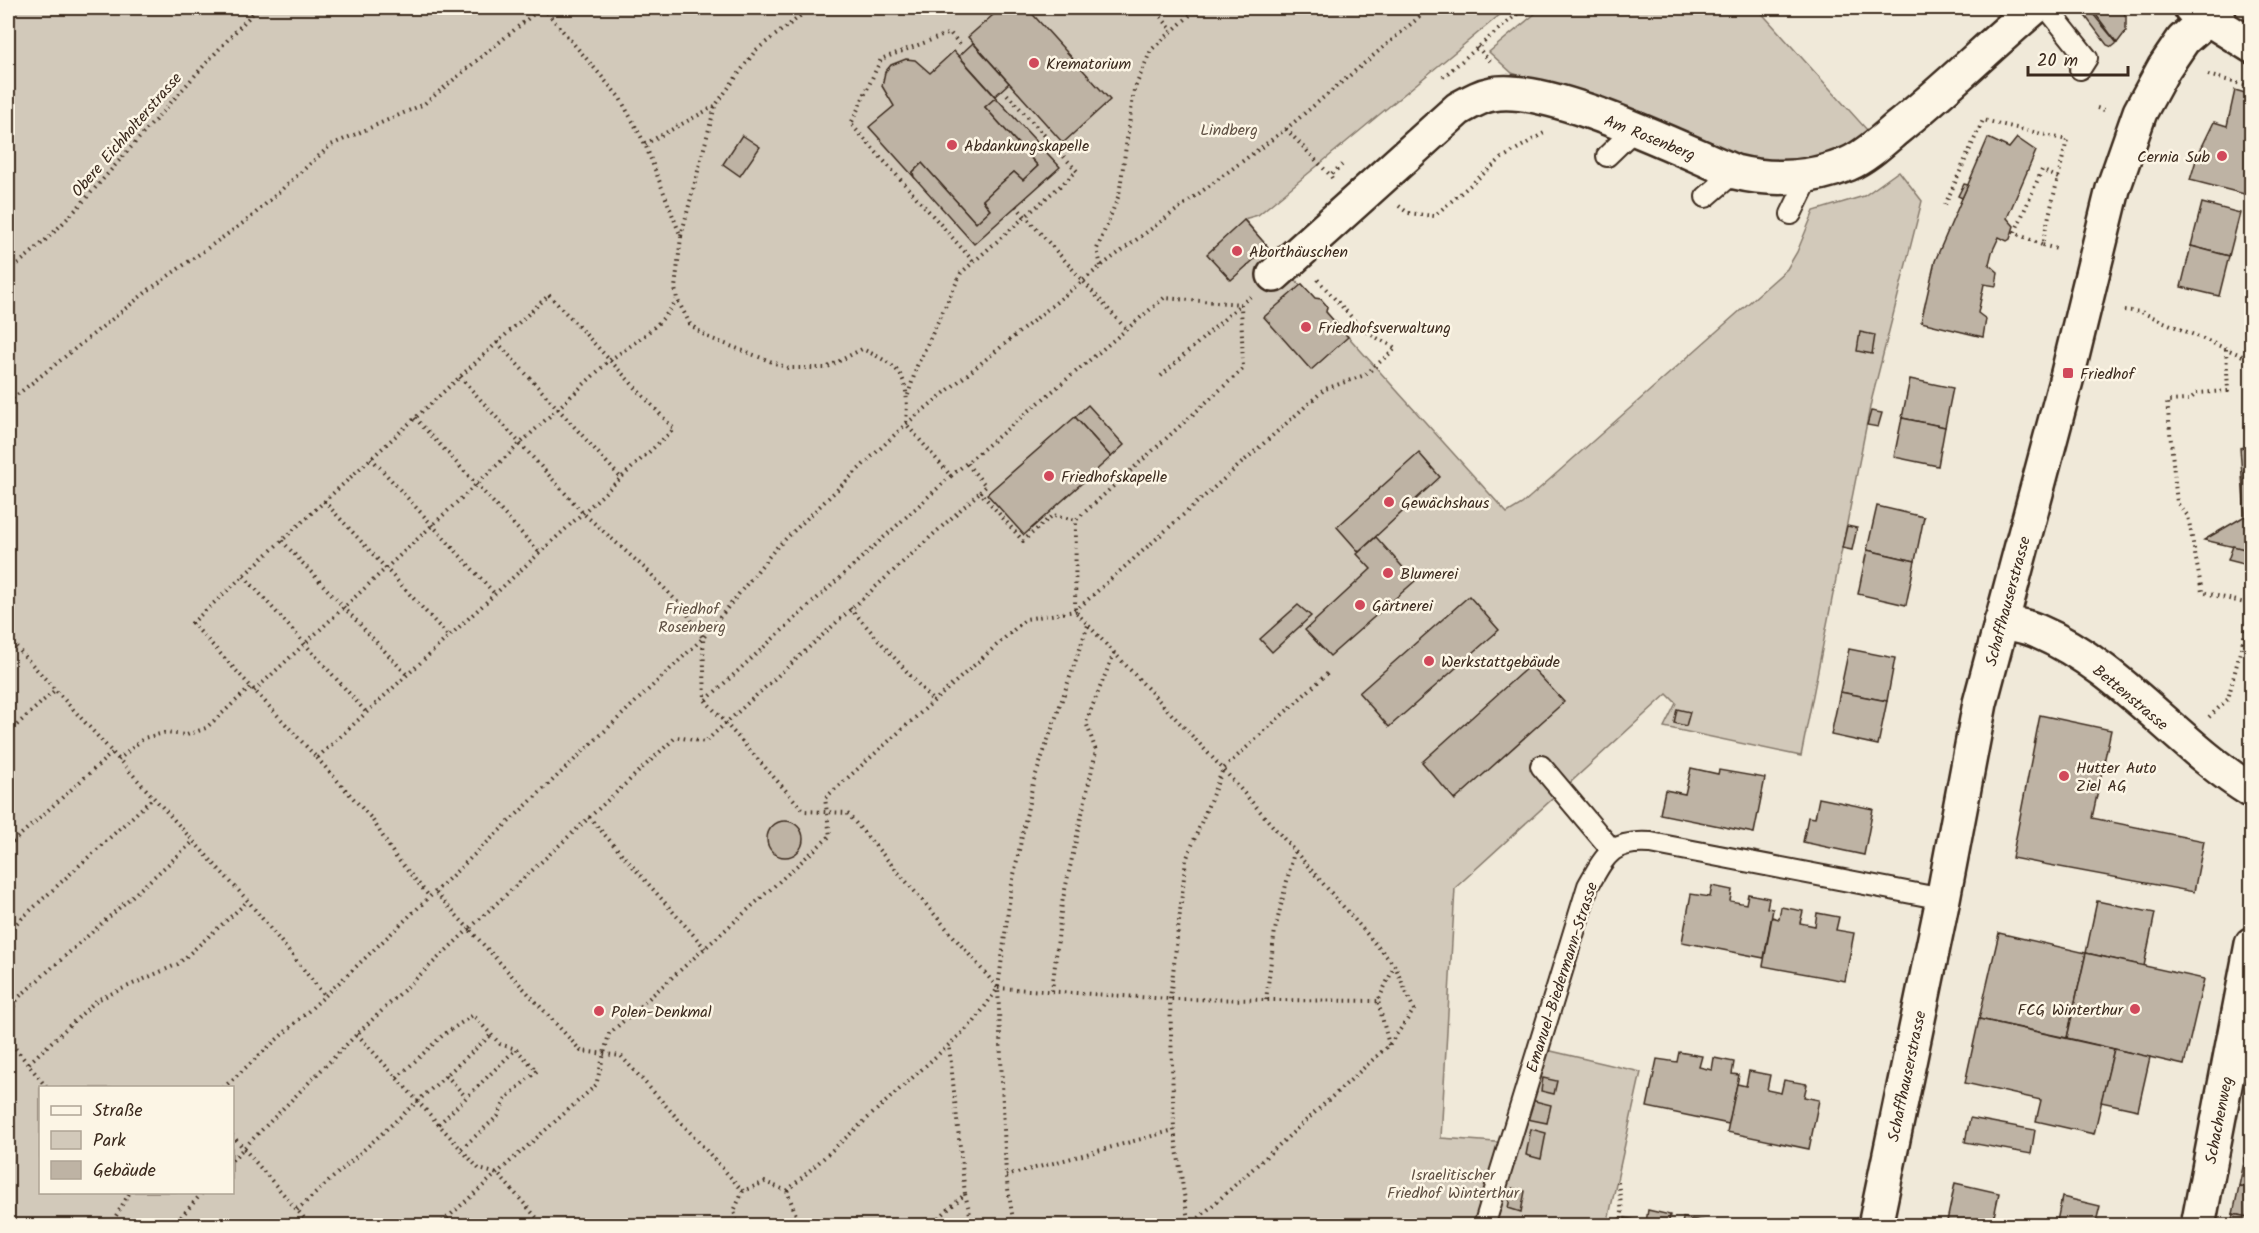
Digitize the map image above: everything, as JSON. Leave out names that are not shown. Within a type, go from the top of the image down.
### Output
[{"type":"street","name":"Am Rosenberg","points":[[1274,275],[1458,109],[1484,96],[1508,93],[1539,96],[1583,110],[1735,172],[1782,178],[1810,175],[1849,164],[1878,143],[2034,8]]},
{"type":"street","points":[[2205,11],[2252,46]]},
{"type":"street","name":"Schaffhauserstrasse","points":[[1875,1226],[1943,899],[1980,703],[2068,373],[2113,189],[2140,112],[2182,40],[2205,11]]},
{"type":"street","name":"Bettenstrasse","points":[[2001,622],[2034,629],[2077,653],[2105,672],[2184,741],[2252,791]]},
{"type":"street","name":"Schachenweg","points":[[2199,1226],[2252,944]]},
{"type":"lane","points":[[2047,8],[2087,58],[2080,69]]},
{"type":"lane","points":[[1607,156],[1634,130]]},
{"type":"lane","points":[[1706,197],[1735,172]]},
{"type":"lane","points":[[1791,214],[1810,175]]},
{"type":"lane","points":[[1541,766],[1611,849],[1630,841],[1651,843],[1943,899]]},
{"type":"lane","name":"Emanuel-Biedermann-Strasse","points":[[1484,1226],[1588,886],[1611,849]]},
{"type":"path","name":"Obere Eichholterstrasse","points":[[8,271],[29,256],[74,212],[213,53],[258,8]]},
{"type":"path","points":[[8,402],[150,289],[250,219],[331,145],[424,104],[542,8],[620,98],[645,144],[681,237]]},
{"type":"path","points":[[811,8],[756,50],[715,106],[681,237],[675,288],[676,299],[690,324],[707,337],[788,368],[826,368],[862,349],[886,360],[902,376],[908,398]]},
{"type":"path","points":[[1153,8],[1171,29]]},
{"type":"path","points":[[1101,266],[1097,249],[1119,195],[1134,90],[1151,50],[1171,29],[1198,8]]},
{"type":"path","points":[[225,1086],[325,996],[703,638],[776,548],[906,424],[1101,266],[1286,129],[1430,8]]},
{"type":"path","points":[[960,44],[950,33],[881,59],[851,124],[974,262]]},
{"type":"path","points":[[1477,46],[1485,56]]},
{"type":"path","points":[[2208,75],[2252,87]]},
{"type":"path","points":[[951,476],[906,424],[908,398],[917,366],[961,273],[1077,171],[1005,92]]},
{"type":"path","points":[[645,144],[715,106]]},
{"type":"path","points":[[2097,108],[2104,110]]},
{"type":"path","points":[[1377,182],[1408,213],[1434,216],[1502,158],[1583,110]]},
{"type":"path","points":[[1946,206],[1983,120],[2052,134],[2067,140],[2042,245]]},
{"type":"path","points":[[1286,129],[1330,175]]},
{"type":"path","points":[[2057,249],[2014,232],[2042,170],[2058,178]]},
{"type":"path","points":[[1016,206],[1126,329]]},
{"type":"path","points":[[1161,376],[1274,275]]},
{"type":"path","points":[[317,759],[674,429],[549,294],[192,623],[372,819],[395,856],[429,896]]},
{"type":"path","points":[[705,700],[951,476],[1164,298],[1241,304]]},
{"type":"path","points":[[118,760],[144,738],[164,733],[187,735],[206,728],[304,644],[610,360],[643,335],[671,309],[676,299]]},
{"type":"path","points":[[1190,1226],[1389,1045],[1414,1010],[1395,966],[1223,769],[1075,611],[1076,520],[1243,369],[1241,304]]},
{"type":"path","points":[[438,1226],[596,1085],[609,1034],[830,836],[825,798],[1026,619],[1075,611],[1325,389],[1365,375],[1396,348],[1364,331],[1344,309]]},
{"type":"path","points":[[2124,310],[2141,312],[2252,360]]},
{"type":"path","points":[[497,342],[621,478]]},
{"type":"path","points":[[2205,720],[2228,699],[2252,605],[2202,592],[2188,516],[2178,503],[2167,401],[2189,400],[2197,393],[2228,391],[2226,349]]},
{"type":"path","points":[[460,376],[583,513],[649,572],[684,609],[703,638],[705,700],[725,724],[804,811],[847,813],[998,988],[1170,999],[1378,1001]]},
{"type":"path","points":[[415,418],[540,553]]},
{"type":"path","points":[[371,458],[495,594]]},
{"type":"path","points":[[234,1158],[357,1034],[676,737],[705,742],[980,492],[986,486],[967,464]]},
{"type":"path","points":[[980,492],[1023,541],[1053,515],[1076,520]]},
{"type":"path","points":[[324,501],[448,636]]},
{"type":"path","points":[[282,541],[407,675]]},
{"type":"path","points":[[244,576],[366,712]]},
{"type":"path","points":[[850,608],[934,702]]},
{"type":"path","points":[[1014,1226],[1006,1176],[998,988],[1011,889],[1033,783],[1088,625]]},
{"type":"path","points":[[8,638],[248,901],[325,996]]},
{"type":"path","points":[[1052,992],[1062,903],[1096,752],[1086,722],[1114,653]]},
{"type":"path","points":[[1190,1226],[1174,1130],[1170,999],[1186,860],[1223,769],[1328,673]]},
{"type":"path","points":[[8,733],[55,690]]},
{"type":"path","points":[[8,846],[112,753]]},
{"type":"path","points":[[8,931],[153,798]]},
{"type":"path","points":[[589,817],[705,948]]},
{"type":"path","points":[[8,1017],[18,998],[193,842]]},
{"type":"path","points":[[1266,1000],[1275,930],[1294,851]]},
{"type":"path","points":[[435,891],[581,1051],[621,1056],[743,1191]]},
{"type":"path","points":[[29,1063],[97,1000],[178,964],[248,901]]},
{"type":"path","points":[[1389,1045],[1378,1001],[1395,966]]},
{"type":"path","points":[[787,1191],[974,1022],[998,988]]},
{"type":"path","points":[[397,1078],[443,1035],[473,1015],[500,1044],[516,1049],[537,1071],[507,1098],[498,1116],[461,1149]]},
{"type":"path","points":[[357,1034],[479,1169],[498,1174],[544,1226]]},
{"type":"path","points":[[297,1210],[491,1035]]},
{"type":"path","points":[[8,1039],[46,1086]]},
{"type":"path","points":[[949,1044],[965,1194],[973,1226]]},
{"type":"path","points":[[439,1124],[464,1102],[465,1096],[516,1049]]},
{"type":"path","points":[[446,1076],[465,1096]]},
{"type":"path","points":[[1006,1176],[1174,1130]]},
{"type":"path","points":[[234,1137],[311,1226]]},
{"type":"path","points":[[738,1226],[734,1211],[743,1191],[765,1182],[787,1191],[796,1215],[790,1226]]},
{"type":"path","points":[[1618,1182],[1622,1212],[1619,1226]]},
{"type":"path","points":[[110,1226],[127,1194]]},
{"type":"path","points":[[173,1226],[201,1194]]},
{"type":"path","points":[[930,1226],[965,1194]]},
{"type":"green space","name":"Friedhof Rosenberg","points":[[8,8],[1508,8],[1258,215],[1244,219],[1300,285],[1302,284],[1314,298],[1327,306],[1326,312],[1507,513],[1522,504],[1787,269],[1797,252],[1814,211],[1864,196],[1899,171],[1922,201],[1871,402],[1801,756],[1664,727],[1676,703],[1667,694],[1455,888],[1441,1138],[1509,1143],[1538,1048],[1641,1072],[1607,1225],[8,1225]]},
{"type":"green space","points":[[1542,8],[1757,8],[1868,131],[1846,146],[1804,162],[1748,161],[1590,99],[1512,73],[1489,52]]},
{"type":"building","name":"Krematorium","points":[[1001,8],[1027,8],[1110,100],[1063,143],[968,37]]},
{"type":"building","points":[[2088,8],[2117,43],[2112,47],[2107,45],[2083,13]]},
{"type":"building","points":[[2091,8],[2119,8],[2123,11],[2126,17],[2126,31],[2117,43]]},
{"type":"building","points":[[973,43],[1009,83],[995,96],[959,56]]},
{"type":"building","name":"Abdankungskapelle","points":[[954,51],[999,101],[994,99],[985,107],[1038,166],[1023,180],[1014,172],[998,186],[983,200],[990,210],[976,223],[922,163],[913,172],[914,177],[869,127],[894,106],[882,86],[885,72],[891,65],[906,59],[915,60],[930,73]]},
{"type":"building","points":[[2235,90],[2252,95],[2252,196],[2190,180],[2197,157],[2214,122],[2227,126]]},
{"type":"building","points":[[994,99],[999,101],[1060,167],[974,244],[914,177],[913,172],[922,163],[976,223],[990,210],[983,200],[998,186],[1014,172],[1023,180],[1038,166],[985,107]]},
{"type":"building","points":[[742,135],[760,147],[740,176],[723,164]]},
{"type":"building","points":[[1988,138],[2009,148],[2017,138],[2036,151],[2007,218],[2014,226],[2010,239],[2007,241],[1999,237],[1992,252],[1989,264],[1998,272],[1996,286],[1984,284],[1978,313],[1986,319],[1983,337],[1921,322],[1935,261]]},
{"type":"building","points":[[1964,184],[1968,185],[1962,198],[1958,196]]},
{"type":"building","points":[[2202,203],[2240,213],[2229,256],[2191,246]]},
{"type":"building","name":"Aborthäuschen","points":[[1244,220],[1268,247],[1231,280],[1207,254]]},
{"type":"building","points":[[2191,246],[2229,256],[2219,296],[2181,287]]},
{"type":"building","name":"Friedhofsverwaltung","points":[[1302,284],[1315,298],[1321,299],[1327,306],[1326,312],[1348,337],[1311,370],[1264,317]]},
{"type":"building","points":[[1860,332],[1875,335],[1872,354],[1857,351]]},
{"type":"building","points":[[1910,379],[1953,388],[1945,427],[1902,418]]},
{"type":"building","points":[[1088,405],[1124,445],[1111,457],[1075,417]]},
{"type":"building","points":[[1871,411],[1882,413],[1878,427],[1867,425]]},
{"type":"building","name":"Friedhofskapelle","points":[[1075,417],[1111,457],[1024,535],[987,494]]},
{"type":"building","points":[[1902,418],[1945,427],[1938,466],[1894,457]]},
{"type":"building","points":[[2252,446],[2252,551],[2204,540],[2245,516],[2240,448]]},
{"type":"building","name":"Gewächshaus","points":[[1419,453],[1440,477],[1359,552],[1337,527]]},
{"type":"building","points":[[1877,506],[1924,517],[1915,561],[1867,550]]},
{"type":"building","points":[[1847,526],[1857,528],[1852,550],[1842,548]]},
{"type":"building","name":"Gärtnerei","points":[[1376,537],[1415,581],[1330,656],[1305,630],[1371,569],[1357,554]]},
{"type":"building","points":[[2233,546],[2252,551],[2252,566],[2228,560]]},
{"type":"building","points":[[1867,550],[1915,561],[1906,605],[1858,594]]},
{"type":"building","name":"Werkstattgebäude","points":[[1469,596],[1499,630],[1389,727],[1359,693]]},
{"type":"building","points":[[1298,605],[1311,616],[1272,652],[1260,639]]},
{"type":"building","points":[[1849,649],[1895,658],[1887,701],[1840,692]]},
{"type":"building","points":[[1530,665],[1564,702],[1455,800],[1422,762]]},
{"type":"building","points":[[1840,692],[1887,701],[1878,745],[1831,735]]},
{"type":"building","points":[[1677,709],[1690,712],[1686,726],[1674,723]]},
{"type":"building","points":[[2040,715],[2111,730],[2092,818],[2204,841],[2194,892],[2012,858]]},
{"type":"building","points":[[1691,768],[1718,774],[1719,770],[1765,778],[1754,833],[1660,814],[1665,790],[1685,794]]},
{"type":"building","points":[[1819,798],[1873,809],[1864,855],[1803,842],[1808,817],[1815,818]]},
{"type":"building","points":[[785,821],[798,826],[803,839],[798,852],[785,857],[772,852],[767,839],[772,826]]},
{"type":"building","points":[[1712,886],[1732,890],[1730,901],[1746,904],[1748,894],[1769,898],[1767,908],[1773,909],[1764,958],[1682,942],[1691,894],[1710,897]]},
{"type":"building","points":[[2097,901],[2155,913],[2144,966],[2086,953]]},
{"type":"building","points":[[1781,907],[1803,911],[1800,923],[1815,926],[1817,913],[1839,917],[1836,930],[1854,933],[1845,981],[1763,966],[1772,917],[1779,919]]},
{"type":"building","points":[[1999,933],[2086,953],[2067,1038],[1979,1019]]},
{"type":"building","name":"FCG Winterthur","points":[[2086,953],[2204,979],[2184,1065],[2067,1038]]},
{"type":"building","points":[[1979,1019],[2114,1049],[2094,1134],[2036,1121],[2041,1100],[1965,1083]]},
{"type":"building","points":[[2114,1049],[2150,1057],[2138,1110],[2101,1102]]},
{"type":"building","points":[[1679,1052],[1702,1056],[1699,1067],[1712,1070],[1714,1058],[1734,1062],[1732,1074],[1739,1075],[1729,1124],[1647,1107],[1657,1059],[1677,1062]]},
{"type":"building","points":[[1749,1071],[1770,1075],[1767,1090],[1781,1093],[1784,1080],[1807,1084],[1804,1097],[1819,1100],[1809,1149],[1727,1132],[1737,1084],[1746,1086]]},
{"type":"building","points":[[1543,1078],[1557,1081],[1554,1094],[1541,1091]]},
{"type":"building","points":[[1531,1100],[1551,1105],[1547,1123],[1527,1119]]},
{"type":"building","points":[[1970,1118],[2035,1130],[2031,1154],[1965,1142]]},
{"type":"building","points":[[1531,1129],[1546,1133],[1541,1159],[1526,1155]]},
{"type":"building","points":[[2250,1129],[2252,1130],[2252,1159],[2245,1158]]},
{"type":"building","points":[[2245,1158],[2252,1159],[2252,1188],[2239,1186]]},
{"type":"building","points":[[1955,1183],[1999,1193],[1992,1226],[1946,1226]]},
{"type":"building","points":[[2239,1186],[2252,1188],[2252,1218],[2233,1214]]},
{"type":"building","points":[[1512,1188],[1525,1191],[1521,1212],[1508,1208]]},
{"type":"building","points":[[2062,1197],[2100,1206],[2095,1226],[2056,1226]]},
{"type":"building","points":[[1648,1210],[1670,1215],[1668,1226],[1624,1226],[1625,1218],[1646,1222]]},
{"type":"building","points":[[2233,1214],[2252,1218],[2252,1226],[2231,1226]]},
{"type":"building","points":[[1683,1218],[1703,1221],[1702,1226],[1682,1226]]},
{"type":"place","name":"Krematorium","points":[[1034,63]]},
{"type":"place","name":"Abdankungskapelle","points":[[952,145]]},
{"type":"place","name":"Cernia Sub","points":[[2222,156]]},
{"type":"place","name":"Aborthäuschen","points":[[1237,251]]},
{"type":"place","name":"Friedhofsverwaltung","points":[[1306,327]]},
{"type":"place","name":"Friedhof","points":[[2068,373]]},
{"type":"place","name":"Friedhofskapelle","points":[[1049,476]]},
{"type":"place","name":"Gewächshaus","points":[[1389,502]]},
{"type":"place","name":"Blumerei","points":[[1388,573]]},
{"type":"place","name":"Gärtnerei","points":[[1360,605]]},
{"type":"place","name":"Werkstattgebäude","points":[[1429,661]]},
{"type":"place","name":"Hutter Auto Ziel AG","points":[[2064,776]]},
{"type":"place","name":"FCG Winterthur","points":[[2135,1009]]},
{"type":"place","name":"Polen-Denkmal","points":[[599,1011]]},
{"type":"park label","name":"Lindberg","points":[[1229,129]]},
{"type":"park label","name":"Israelitischer Friedhof Winterthur","points":[[1453,1183]]}]
